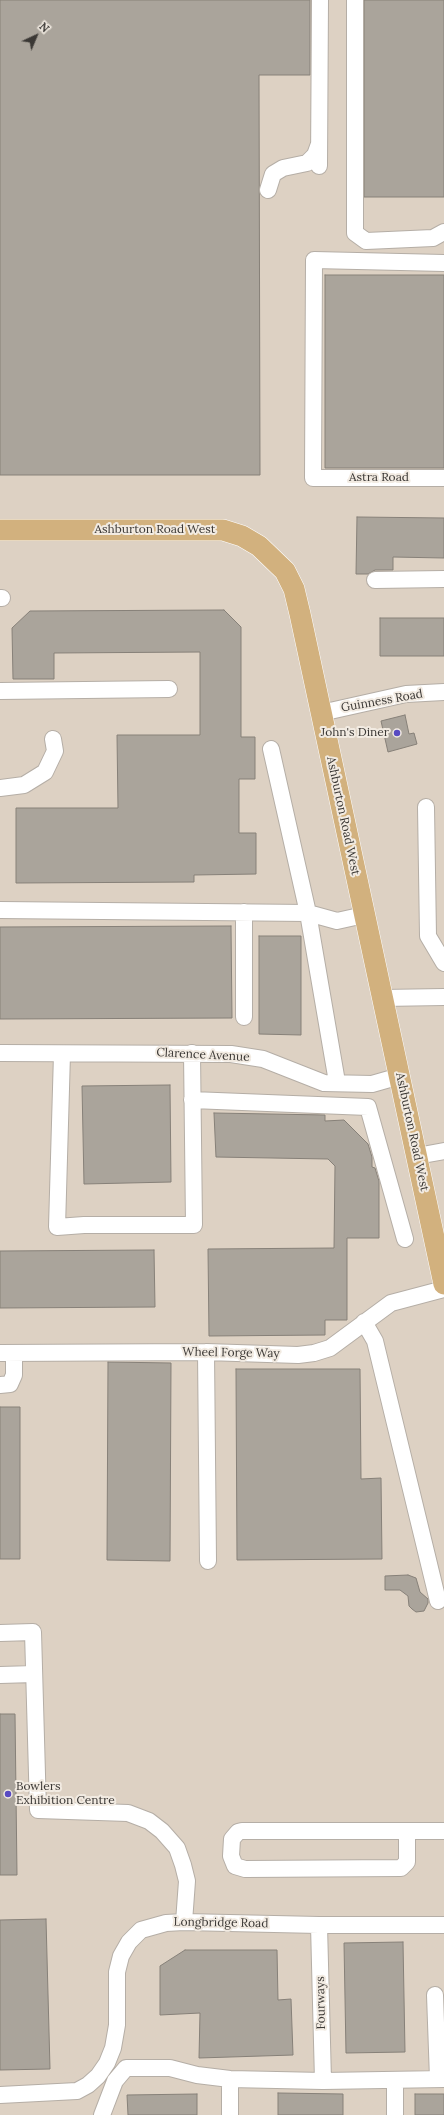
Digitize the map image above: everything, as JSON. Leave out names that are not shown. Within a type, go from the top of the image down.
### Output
[{"type":"main road","name":"Ashburton Road West","points":[[0,530],[223,530],[242,536],[259,546],[285,571],[294,589],[444,1284]]},
{"type":"street","points":[[319,166],[320,0]]},
{"type":"street","points":[[355,0],[355,233],[366,241],[433,238],[444,232]]},
{"type":"street","points":[[268,190],[273,174],[283,168],[307,163],[315,155],[319,144]]},
{"type":"street","name":"Astra Road","points":[[444,263],[314,260],[313,478],[444,478]]},
{"type":"street","points":[[375,580],[444,579]]},
{"type":"street","points":[[0,691],[169,689]]},
{"type":"street","name":"Guinness Road","points":[[321,713],[406,694],[444,692]]},
{"type":"street","points":[[0,788],[24,785],[45,772],[55,751],[53,739]]},
{"type":"street","points":[[271,749],[308,913],[337,1082]]},
{"type":"street","points":[[426,807],[428,936],[444,963]]},
{"type":"street","points":[[0,910],[308,913],[337,921],[364,915]]},
{"type":"street","points":[[244,912],[244,1017]]},
{"type":"street","points":[[382,998],[444,997]]},
{"type":"street","points":[[62,1054],[57,1227],[84,1225],[194,1225],[192,1053]]},
{"type":"street","name":"Clarence Avenue","points":[[0,1054],[231,1054],[263,1059],[324,1083],[337,1082],[372,1084],[400,1076]]},
{"type":"street","points":[[192,1100],[368,1107],[405,1239]]},
{"type":"street","points":[[417,1156],[444,1150]]},
{"type":"street","name":"Wheel Forge Way","points":[[7,1353],[206,1352],[298,1355],[314,1353],[330,1348],[391,1303],[444,1289]]},
{"type":"street","points":[[364,1322],[376,1341],[438,1601]]},
{"type":"street","points":[[206,1352],[208,1560]]},
{"type":"street","points":[[0,1386],[10,1384],[14,1375],[7,1353]]},
{"type":"street","points":[[0,1633],[33,1632],[38,1810],[128,1813],[149,1821],[162,1831],[177,1848],[183,1865],[186,1881],[184,1922]]},
{"type":"street","points":[[0,1675],[34,1674]]},
{"type":"street","points":[[407,1831],[407,1862],[401,1868],[245,1869],[235,1866],[231,1856],[232,1839],[238,1832],[242,1831],[407,1831],[444,1831]]},
{"type":"street","name":"Longbridge Road","points":[[0,2095],[76,2091],[88,2085],[104,2067],[113,2048],[117,2025],[117,1972],[122,1956],[130,1942],[140,1930],[166,1923],[184,1922],[319,1925],[444,1925]]},
{"type":"street","name":"Fourways","points":[[319,1925],[323,2081]]},
{"type":"street","points":[[102,2115],[115,2081],[126,2068],[170,2068],[197,2075],[230,2079],[323,2081],[441,2079],[435,1994]]},
{"type":"street","points":[[230,2079],[230,2115]]},
{"type":"street","points":[[395,2080],[395,2115]]},
{"type":"shaded area","points":[[0,0],[444,0],[444,2115],[0,2115]]},
{"type":"building","points":[[0,0],[310,0],[310,75],[259,75],[260,475],[0,475]]},
{"type":"building","points":[[364,0],[444,0],[444,197],[364,197]]},
{"type":"building","points":[[325,275],[444,275],[444,468],[325,468]]},
{"type":"building","points":[[357,517],[444,518],[444,558],[393,557],[393,570],[375,570],[368,574],[356,574]]},
{"type":"building","points":[[224,610],[241,627],[241,737],[255,737],[255,779],[239,779],[239,833],[256,833],[256,874],[194,875],[194,882],[16,883],[16,808],[118,808],[117,735],[200,735],[200,652],[54,653],[54,679],[13,679],[12,628],[30,611]]},
{"type":"building","points":[[380,618],[444,618],[444,656],[380,656]]},
{"type":"building","name":"John's Diner","points":[[405,715],[409,734],[414,733],[417,744],[388,752],[381,721]]},
{"type":"building","points":[[231,926],[232,1018],[0,1019],[0,927]]},
{"type":"building","points":[[259,936],[301,936],[301,1035],[259,1034]]},
{"type":"building","points":[[170,1085],[171,1182],[84,1184],[82,1086]]},
{"type":"building","points":[[214,1113],[325,1115],[325,1121],[344,1120],[368,1144],[372,1157],[372,1167],[375,1168],[379,1181],[379,1238],[347,1238],[347,1320],[325,1320],[325,1335],[209,1336],[208,1249],[334,1248],[335,1166],[328,1159],[216,1157]]},
{"type":"building","points":[[154,1250],[155,1307],[0,1308],[0,1251]]},
{"type":"building","points":[[108,1362],[171,1363],[170,1561],[107,1560]]},
{"type":"building","points":[[236,1369],[360,1369],[361,1479],[381,1478],[382,1559],[237,1560]]},
{"type":"building","points":[[0,1407],[20,1407],[20,1559],[0,1559]]},
{"type":"building","points":[[408,1575],[416,1578],[420,1592],[428,1599],[428,1603],[424,1611],[416,1612],[412,1609],[409,1606],[408,1596],[400,1590],[385,1590],[385,1576]]},
{"type":"building","name":"Bowlers Exhibition Centre","points":[[0,1714],[15,1714],[17,1875],[0,1875]]},
{"type":"building","points":[[46,1919],[50,2069],[0,2070],[0,1920]]},
{"type":"building","points":[[403,1942],[405,2052],[346,2053],[344,1943]]},
{"type":"building","points":[[185,1950],[277,1950],[278,2000],[291,1999],[293,2055],[199,2058],[200,2013],[160,2015],[160,1966]]},
{"type":"building","points":[[278,2093],[343,2094],[343,2115],[278,2115]]},
{"type":"building","points":[[197,2094],[197,2115],[128,2115],[127,2095]]},
{"type":"building","points":[[415,2094],[444,2094],[444,2115],[415,2115]]},
{"type":"place","name":"John's Diner","points":[[397,733]]},
{"type":"place","name":"Bowlers Exhibition Centre","points":[[8,1794]]}]
